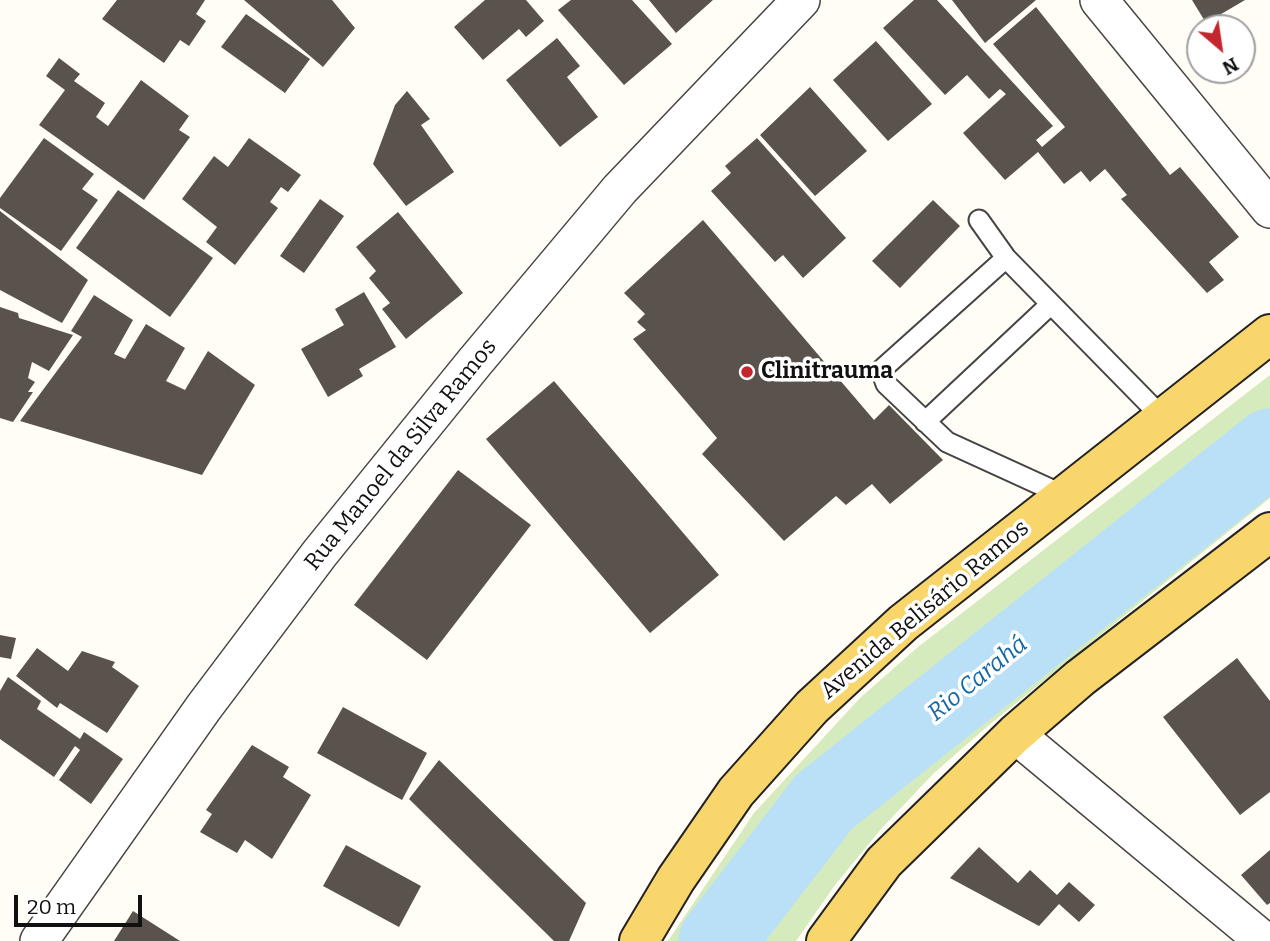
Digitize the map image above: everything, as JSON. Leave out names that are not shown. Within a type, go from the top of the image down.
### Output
[{"type":"main road","name":"Avenida Belisário Ramos","points":[[639,941],[676,879],[736,792],[812,707],[903,623],[1270,334]]},
{"type":"main road","points":[[826,941],[884,862],[1016,734],[1080,678],[1270,532]]},
{"type":"street","name":"Rua Manoel da Silva Ramos","points":[[39,941],[237,663],[320,553],[620,189],[801,0]]},
{"type":"street","points":[[1099,0],[1270,209]]},
{"type":"street","points":[[1016,734],[1264,941]]},
{"type":"lane","points":[[979,220],[1006,258],[1162,417]]},
{"type":"lane","points":[[1006,258],[881,370],[886,384],[925,422],[956,447],[1063,495]]},
{"type":"lane","points":[[925,422],[1051,304]]},
{"type":"green space","points":[[1270,375],[1270,498],[989,725],[933,774],[882,828],[835,885],[796,941],[668,941],[754,813],[860,698],[918,647]]},
{"type":"building","points":[[117,0],[205,0],[196,14],[206,21],[189,46],[180,40],[164,63],[102,19]]},
{"type":"building","points":[[244,0],[332,0],[355,28],[323,67]]},
{"type":"building","points":[[485,0],[526,0],[544,21],[526,37],[519,29],[483,60],[454,27]]},
{"type":"building","points":[[571,0],[632,0],[672,44],[624,85],[558,10]]},
{"type":"building","points":[[649,0],[713,0],[676,33]]},
{"type":"building","points":[[914,0],[937,0],[1053,126],[1036,140],[1042,147],[1065,127],[993,44],[1036,7],[1170,175],[1180,167],[1239,237],[1209,262],[1224,280],[1207,293],[1121,199],[1127,195],[1105,169],[1090,182],[1081,171],[1064,184],[1038,152],[1005,180],[963,133],[1006,94],[1000,89],[989,99],[967,75],[945,95],[883,28]]},
{"type":"building","points":[[952,0],[1036,0],[985,43]]},
{"type":"building","points":[[1192,0],[1245,0],[1221,14],[1201,14]]},
{"type":"building","points":[[246,14],[310,59],[285,93],[221,47]]},
{"type":"building","points":[[557,38],[580,66],[567,77],[598,117],[560,147],[506,80]]},
{"type":"building","points":[[876,41],[932,104],[888,141],[833,80]]},
{"type":"building","points":[[59,58],[80,74],[74,81],[105,103],[96,117],[108,126],[141,80],[189,116],[179,130],[190,137],[144,200],[39,125],[65,90],[46,76]]},
{"type":"building","points":[[810,87],[867,151],[815,196],[760,135]]},
{"type":"building","points":[[407,91],[430,119],[421,125],[454,172],[406,206],[373,164],[395,105]]},
{"type":"building","points":[[44,138],[94,174],[82,189],[98,200],[61,251],[0,208],[0,198]]},
{"type":"building","points":[[249,138],[301,175],[288,192],[281,187],[270,202],[278,208],[235,265],[206,242],[217,227],[182,199],[214,156],[228,167]]},
{"type":"building","points":[[757,138],[846,238],[803,278],[783,255],[775,262],[711,191],[731,173],[725,166]]},
{"type":"building","points":[[118,190],[213,258],[170,317],[76,248]]},
{"type":"building","points":[[320,199],[344,216],[304,273],[280,256]]},
{"type":"building","points":[[933,200],[960,226],[900,288],[872,261]]},
{"type":"building","points":[[0,211],[88,280],[62,323],[0,290]]},
{"type":"building","points":[[398,212],[463,293],[406,339],[382,309],[390,303],[369,278],[376,271],[356,247]]},
{"type":"building","name":"Clinitrauma","points":[[703,220],[874,420],[889,405],[943,460],[890,504],[872,484],[846,505],[836,496],[784,541],[702,454],[717,438],[633,339],[646,330],[637,322],[645,314],[624,293]]},
{"type":"building","points":[[364,292],[396,347],[359,369],[363,376],[328,397],[301,349],[344,325],[335,309]]},
{"type":"building","points":[[94,295],[133,320],[114,354],[125,359],[146,324],[185,348],[166,381],[185,390],[208,351],[255,385],[202,475],[20,421],[82,337],[71,331]]},
{"type":"building","points":[[0,307],[18,313],[19,318],[73,335],[49,371],[32,362],[28,378],[35,382],[28,392],[33,392],[13,422],[0,418]]},
{"type":"building","points":[[554,381],[719,575],[650,633],[486,439]]},
{"type":"building","points":[[458,470],[531,525],[427,660],[354,605]]},
{"type":"building","points":[[0,635],[16,638],[11,659],[0,657]]},
{"type":"building","points":[[37,648],[68,671],[82,651],[115,662],[112,667],[139,686],[107,733],[60,703],[57,708],[16,676]]},
{"type":"building","points":[[1237,658],[1270,701],[1270,792],[1240,815],[1163,717]]},
{"type":"building","points":[[8,677],[41,701],[37,709],[80,739],[84,732],[123,759],[91,804],[59,780],[80,750],[75,746],[54,777],[0,739],[0,691]]},
{"type":"building","points":[[343,707],[427,753],[402,800],[317,753]]},
{"type":"building","points":[[252,745],[289,767],[283,777],[311,795],[272,859],[245,840],[237,853],[200,832],[212,814],[206,810]]},
{"type":"building","points":[[439,760],[586,903],[569,941],[554,941],[409,799]]},
{"type":"building","points":[[346,845],[421,886],[399,927],[323,886]]},
{"type":"building","points":[[979,847],[1018,883],[1030,870],[1057,895],[1069,882],[1095,905],[1079,922],[1059,904],[1039,926],[950,878]]},
{"type":"building","points":[[1270,850],[1270,903],[1267,905],[1241,875]]},
{"type":"building","points":[[133,911],[180,941],[114,941]]},
{"type":"waterway","name":"Rio Carahá","points":[[717,941],[824,802],[1270,447]]},
{"type":"place","name":"Clinitrauma","points":[[747,372]]}]
